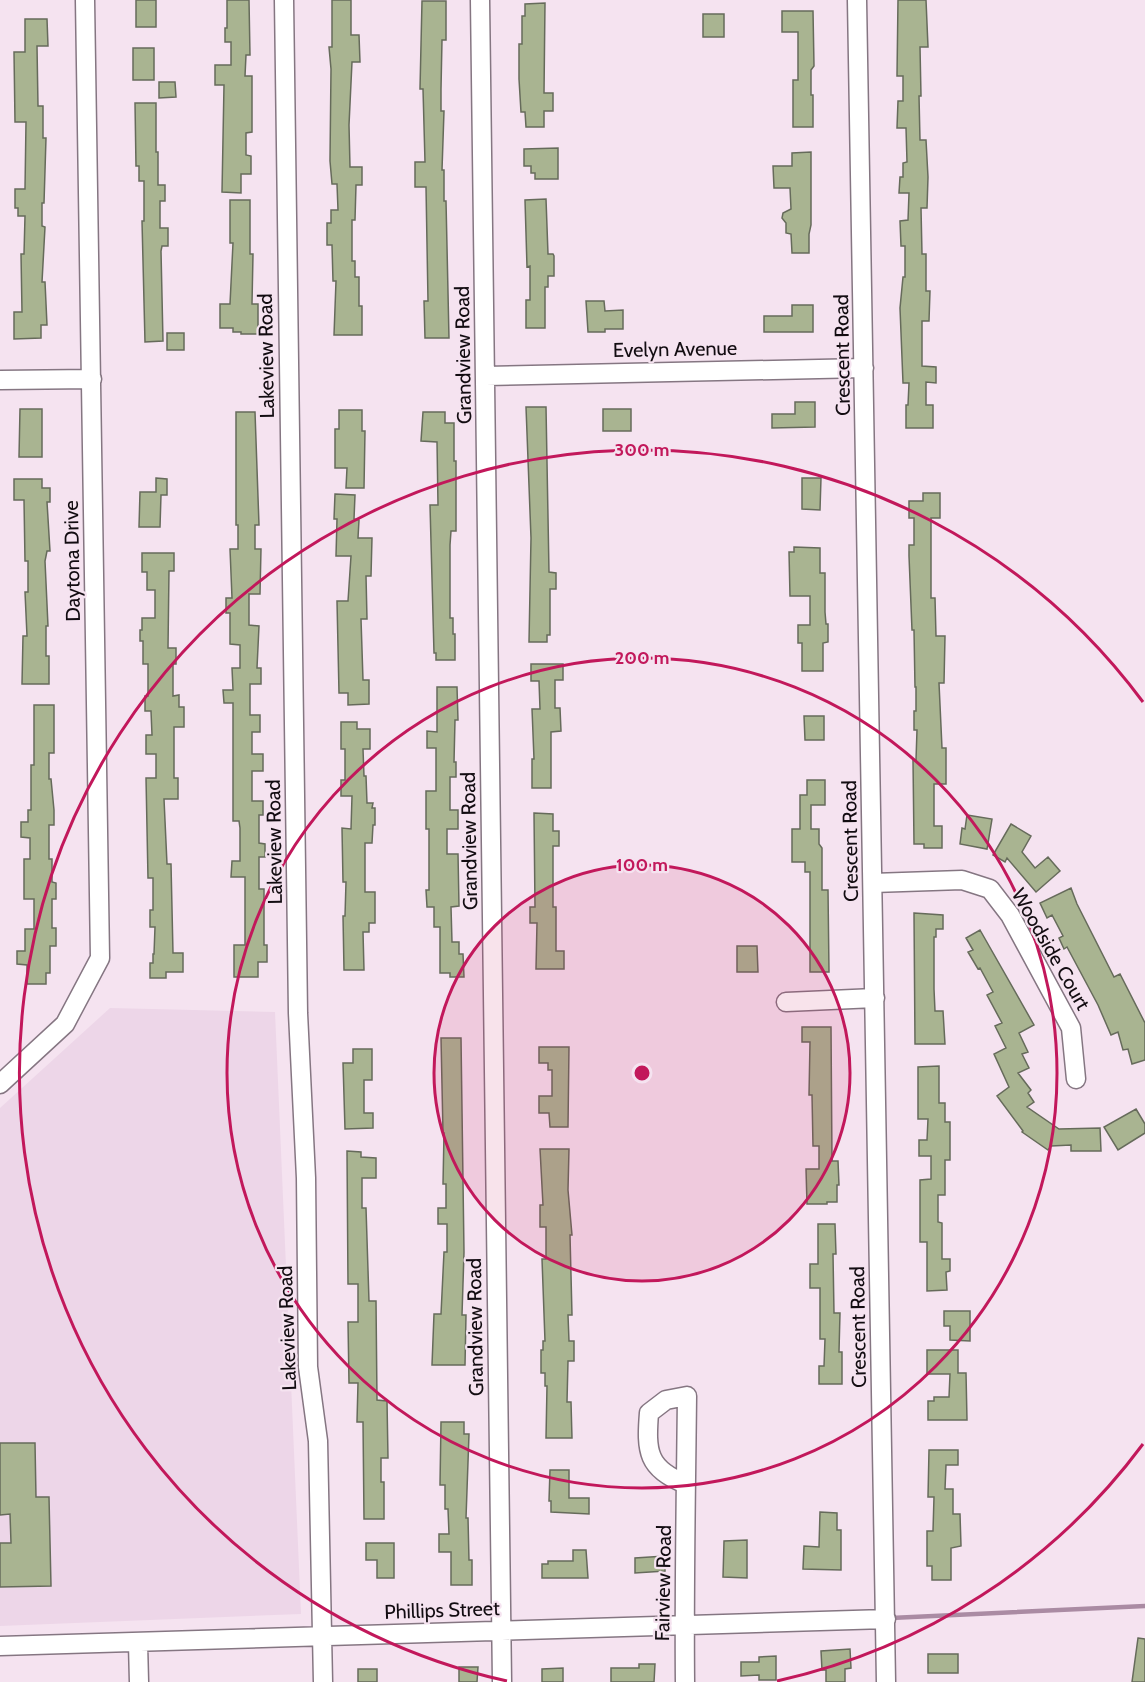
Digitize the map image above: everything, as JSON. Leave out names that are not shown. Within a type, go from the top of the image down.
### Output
[{"type":"street","name":"Daytona Drive","points":[[0,1084],[66,1024],[100,958],[85,0]]},
{"type":"street","name":"Lakeview Road","points":[[284,0],[298,1013],[306,1178],[308,1367],[318,1441],[323,1682]]},
{"type":"street","name":"Grandview Road","points":[[480,0],[502,1682]]},
{"type":"street","name":"Crescent Road","points":[[857,0],[886,1682]]},
{"type":"street","name":"Evelyn Avenue","points":[[486,376],[864,368]]},
{"type":"street","points":[[0,380],[92,379]]},
{"type":"street","name":"Woodside Court","points":[[873,883],[962,880],[990,890],[1010,915],[1071,1028],[1076,1079]]},
{"type":"street","points":[[786,1002],[875,998]]},
{"type":"street","name":"Fairview Road","points":[[685,1682],[686,1484]]},
{"type":"street","name":"Phillips Street","points":[[0,1646],[684,1624],[886,1614]]},
{"type":"street","points":[[138,1642],[139,1682]]},
{"type":"shaded area","points":[[110,1008],[275,1012],[301,1614],[0,1626],[0,1108]]},
{"type":"building","points":[[136,0],[156,0],[156,27],[136,27]]},
{"type":"building","points":[[227,0],[249,0],[250,55],[246,55],[245,76],[252,76],[252,132],[246,133],[246,155],[251,156],[251,174],[241,174],[241,193],[222,192],[224,85],[215,85],[215,65],[231,65],[231,42],[225,42]]},
{"type":"building","points":[[332,0],[351,0],[351,35],[359,35],[360,62],[352,62],[349,125],[350,167],[362,167],[362,185],[356,185],[355,220],[352,220],[352,261],[355,261],[355,277],[359,277],[362,335],[334,335],[336,281],[333,281],[332,245],[327,245],[327,223],[331,223],[331,210],[338,210],[337,184],[332,184],[330,161],[331,69],[329,47],[332,47]]},
{"type":"building","points":[[898,0],[926,0],[928,47],[920,47],[921,96],[919,96],[920,140],[926,140],[928,177],[927,208],[921,208],[922,254],[926,254],[926,291],[930,291],[929,321],[922,321],[922,366],[936,367],[936,383],[926,382],[926,405],[933,405],[933,428],[906,428],[909,383],[903,383],[900,308],[903,277],[905,277],[905,246],[901,246],[900,221],[908,220],[909,193],[899,193],[900,177],[903,177],[903,163],[907,162],[906,128],[897,128],[898,101],[903,101],[903,76],[897,76]]},
{"type":"building","points":[[422,1],[446,1],[446,40],[442,40],[441,111],[444,111],[442,170],[444,170],[444,201],[446,201],[449,338],[425,338],[424,301],[428,301],[426,187],[415,187],[415,162],[425,162],[423,89],[420,89]]},
{"type":"building","points":[[545,3],[544,93],[553,93],[553,111],[544,111],[544,127],[526,127],[525,112],[521,112],[519,79],[522,16],[525,16],[525,4]]},
{"type":"building","points":[[782,11],[813,11],[814,66],[811,70],[811,95],[813,95],[813,127],[793,127],[793,80],[798,80],[798,32],[782,32]]},
{"type":"building","points":[[703,14],[724,14],[724,37],[703,37]]},
{"type":"building","points":[[25,19],[47,19],[48,46],[37,46],[38,106],[43,106],[43,138],[46,138],[44,203],[42,203],[42,226],[45,227],[42,282],[45,282],[47,325],[41,325],[41,338],[14,339],[14,312],[22,312],[21,254],[24,254],[25,216],[18,216],[18,208],[15,208],[15,189],[25,189],[26,122],[15,122],[14,52],[25,52]]},
{"type":"building","points":[[133,48],[154,48],[154,80],[133,80]]},
{"type":"building","points":[[159,82],[175,82],[176,97],[159,98]]},
{"type":"building","points":[[135,103],[156,103],[158,185],[165,185],[165,201],[160,201],[160,228],[168,228],[168,246],[162,246],[161,251],[163,341],[145,342],[142,221],[144,221],[144,181],[139,181],[139,166],[136,166]]},
{"type":"building","points":[[558,148],[558,179],[535,179],[535,173],[531,173],[531,166],[524,166],[524,149]]},
{"type":"building","points":[[811,152],[809,253],[792,253],[791,234],[786,233],[786,223],[782,218],[783,213],[791,209],[790,188],[774,188],[773,166],[792,166],[792,153]]},
{"type":"building","points":[[546,199],[548,254],[554,256],[554,276],[548,276],[548,287],[545,287],[545,328],[526,328],[526,300],[530,300],[530,266],[527,267],[525,200]]},
{"type":"building","points":[[230,200],[250,200],[250,254],[253,254],[252,304],[258,304],[258,334],[241,334],[241,332],[233,332],[233,328],[220,328],[220,304],[230,304],[233,243],[230,243]]},
{"type":"building","points":[[586,301],[604,301],[605,311],[623,310],[623,329],[588,332]]},
{"type":"building","points":[[792,305],[813,305],[813,332],[764,332],[764,316],[792,316]]},
{"type":"building","points":[[167,333],[184,333],[184,350],[167,350]]},
{"type":"building","points":[[795,402],[815,402],[815,427],[772,428],[772,414],[795,414]]},
{"type":"building","points":[[526,407],[546,407],[549,572],[556,573],[556,589],[550,589],[550,635],[547,635],[547,642],[529,642],[531,538]]},
{"type":"building","points":[[20,409],[42,409],[42,457],[19,457]]},
{"type":"building","points":[[603,409],[631,409],[631,431],[603,431]]},
{"type":"building","points":[[339,410],[362,410],[362,431],[365,431],[364,488],[346,488],[347,468],[335,468],[335,429],[339,429]]},
{"type":"building","points":[[236,412],[255,412],[259,525],[255,525],[255,549],[261,549],[260,594],[249,594],[249,625],[259,626],[257,668],[261,668],[261,684],[250,684],[250,715],[260,715],[260,732],[252,732],[252,754],[263,754],[263,771],[252,771],[252,801],[263,801],[263,815],[259,815],[259,843],[265,844],[265,857],[259,857],[259,889],[264,889],[264,945],[267,945],[267,962],[258,962],[258,977],[234,977],[234,945],[245,945],[245,877],[231,877],[232,861],[240,861],[240,828],[239,821],[233,821],[233,703],[224,703],[223,690],[233,690],[232,668],[240,668],[240,645],[230,644],[230,613],[226,613],[226,598],[232,598],[230,549],[238,549]]},
{"type":"building","points":[[423,412],[445,412],[445,423],[454,423],[456,531],[451,531],[450,545],[450,618],[453,618],[453,634],[455,634],[455,660],[436,660],[436,653],[434,653],[430,505],[438,505],[437,442],[421,441]]},
{"type":"building","points":[[156,478],[167,479],[167,495],[161,495],[160,527],[139,527],[140,492],[156,492]]},
{"type":"building","points":[[802,478],[821,478],[820,510],[802,509]]},
{"type":"building","points":[[14,479],[42,479],[42,488],[50,488],[50,502],[47,502],[50,551],[47,551],[45,561],[48,626],[46,626],[46,656],[49,656],[49,684],[22,684],[23,636],[27,636],[25,592],[28,592],[28,561],[25,561],[24,500],[14,500]]},
{"type":"building","points":[[923,493],[940,493],[940,518],[931,518],[931,598],[935,598],[936,636],[945,636],[944,683],[939,683],[942,748],[946,748],[946,784],[934,784],[934,826],[942,826],[942,848],[924,848],[924,844],[914,844],[913,760],[916,760],[917,730],[914,730],[916,687],[909,545],[914,545],[914,518],[909,518],[909,501],[923,501]]},
{"type":"building","points":[[335,494],[355,495],[354,519],[359,520],[358,538],[372,538],[371,576],[366,576],[367,619],[361,619],[363,680],[369,680],[369,704],[348,705],[348,693],[339,693],[337,601],[348,601],[351,556],[336,556]]},
{"type":"building","points":[[794,547],[820,548],[820,573],[825,573],[825,612],[826,624],[828,624],[828,642],[823,643],[823,671],[802,671],[802,643],[798,643],[798,625],[810,625],[810,596],[790,596],[789,552],[794,552]]},
{"type":"building","points":[[142,553],[174,553],[174,571],[169,571],[168,648],[176,648],[176,664],[173,664],[173,696],[179,695],[179,707],[184,707],[184,727],[174,727],[174,778],[178,778],[178,799],[164,799],[167,864],[171,864],[173,953],[183,953],[183,972],[166,972],[166,978],[150,978],[155,927],[150,927],[150,910],[153,910],[153,878],[148,878],[146,778],[156,778],[156,754],[146,754],[146,735],[152,735],[151,711],[145,711],[145,696],[148,696],[148,664],[143,664],[143,641],[140,641],[140,630],[142,630],[142,618],[155,618],[155,590],[147,590],[147,572],[142,572]]},
{"type":"building","points":[[531,664],[563,664],[563,680],[555,680],[555,708],[560,708],[561,731],[551,732],[551,788],[532,788],[532,759],[534,759],[532,709],[540,709],[539,681],[531,681]]},
{"type":"building","points":[[437,687],[457,687],[458,720],[455,720],[454,762],[456,762],[456,777],[450,777],[450,810],[458,810],[458,829],[447,829],[447,854],[458,854],[459,906],[451,907],[452,942],[459,942],[459,954],[463,954],[464,977],[450,977],[450,973],[440,973],[440,927],[434,927],[434,907],[427,907],[429,829],[426,829],[426,791],[436,791],[436,748],[427,748],[427,731],[437,732]]},
{"type":"building","points":[[34,705],[54,705],[54,753],[49,753],[49,779],[51,779],[54,825],[49,825],[49,859],[52,859],[52,882],[56,883],[56,899],[52,899],[52,928],[56,928],[56,946],[50,946],[50,973],[46,973],[46,984],[27,984],[27,965],[17,964],[17,951],[25,951],[25,929],[34,929],[34,899],[24,899],[24,859],[30,859],[30,838],[21,837],[21,822],[28,822],[28,810],[31,810]]},
{"type":"building","points":[[804,716],[824,716],[824,740],[805,740]]},
{"type":"building","points":[[341,722],[357,722],[357,729],[370,729],[370,749],[363,749],[364,776],[366,776],[367,803],[373,803],[372,808],[375,808],[375,825],[373,825],[372,843],[365,843],[365,892],[375,892],[375,923],[369,923],[369,932],[363,932],[364,970],[344,970],[343,916],[345,916],[346,882],[343,882],[342,828],[351,829],[352,796],[341,796],[341,780],[345,780],[345,749],[341,749]]},
{"type":"building","points":[[807,780],[825,780],[825,805],[811,805],[811,829],[819,829],[819,844],[822,848],[822,890],[828,890],[829,972],[810,972],[810,872],[805,872],[805,862],[792,862],[792,829],[800,829],[800,795],[807,795]]},
{"type":"building","points":[[534,813],[553,814],[553,831],[559,831],[559,846],[553,846],[553,907],[556,907],[556,951],[564,951],[564,969],[536,969],[537,923],[530,923],[530,907],[535,907]]},
{"type":"building","points":[[967,815],[992,819],[987,849],[960,844],[962,828],[965,829]]},
{"type":"building","points":[[1011,824],[1031,836],[1022,852],[1035,868],[1048,857],[1060,871],[1036,892],[1007,858],[1005,862],[993,855]]},
{"type":"building","points":[[1071,888],[1114,977],[1120,974],[1145,1023],[1145,1060],[1132,1064],[1128,1049],[1123,1050],[1118,1032],[1111,1035],[1067,947],[1064,949],[1059,938],[1063,936],[1052,915],[1047,918],[1040,903]]},
{"type":"building","points":[[914,913],[943,915],[943,929],[936,929],[936,937],[934,937],[934,989],[935,1011],[943,1011],[945,1044],[915,1044]]},
{"type":"building","points":[[980,930],[1034,1025],[1019,1033],[1028,1052],[1022,1054],[1029,1068],[1018,1073],[1031,1090],[1028,1093],[1034,1102],[1027,1107],[1059,1129],[1100,1128],[1101,1151],[1071,1151],[1071,1145],[1051,1146],[1048,1150],[1022,1132],[997,1096],[1009,1087],[994,1054],[1006,1048],[995,1026],[1002,1023],[987,995],[993,992],[968,952],[973,950],[966,938]]},
{"type":"building","points":[[737,946],[757,946],[758,972],[737,972]]},
{"type":"building","points":[[802,1027],[831,1027],[832,1161],[838,1161],[839,1185],[837,1185],[837,1202],[827,1202],[827,1204],[807,1204],[806,1169],[819,1169],[819,1146],[813,1146],[812,1095],[809,1095],[810,1042],[802,1042]]},
{"type":"building","points":[[441,1038],[461,1038],[464,1252],[462,1315],[466,1315],[465,1365],[432,1365],[434,1314],[441,1314],[444,1252],[447,1252],[447,1224],[438,1224],[438,1208],[446,1208],[446,1184],[443,1184]]},
{"type":"building","points":[[539,1047],[569,1047],[568,1127],[550,1127],[549,1113],[539,1113],[539,1096],[552,1096],[552,1070],[548,1070],[548,1063],[539,1063]]},
{"type":"building","points":[[353,1049],[372,1049],[372,1080],[364,1080],[364,1113],[373,1113],[373,1128],[345,1129],[343,1063],[353,1063]]},
{"type":"building","points":[[939,1066],[939,1103],[945,1103],[945,1122],[950,1122],[950,1160],[945,1160],[945,1195],[938,1195],[938,1222],[942,1223],[942,1259],[950,1259],[950,1271],[946,1272],[947,1290],[927,1291],[927,1242],[920,1242],[920,1180],[931,1179],[931,1156],[919,1156],[919,1140],[927,1140],[928,1119],[918,1119],[918,1067]]},
{"type":"building","points":[[1136,1109],[1145,1124],[1145,1133],[1118,1150],[1104,1127]]},
{"type":"building","points":[[540,1149],[569,1149],[572,1315],[568,1315],[569,1341],[574,1341],[574,1361],[568,1361],[567,1402],[571,1402],[572,1438],[546,1438],[547,1386],[545,1386],[545,1373],[541,1373],[541,1350],[543,1350],[543,1341],[545,1341],[542,1259],[546,1259],[546,1227],[540,1227],[540,1205],[543,1205]]},
{"type":"building","points":[[347,1151],[361,1152],[361,1157],[376,1158],[376,1178],[362,1178],[362,1208],[366,1208],[369,1301],[376,1301],[377,1400],[387,1401],[388,1458],[381,1458],[381,1482],[384,1482],[384,1519],[364,1519],[363,1422],[357,1422],[358,1383],[349,1383],[348,1322],[358,1322],[358,1284],[348,1284]]},
{"type":"building","points":[[818,1224],[835,1224],[834,1313],[840,1313],[839,1352],[842,1352],[842,1384],[819,1384],[819,1366],[824,1366],[825,1339],[820,1339],[820,1288],[810,1288],[810,1264],[818,1264]]},
{"type":"building","points":[[944,1311],[970,1311],[970,1341],[950,1340],[950,1326],[944,1326]]},
{"type":"building","points":[[927,1350],[958,1350],[958,1373],[966,1373],[967,1420],[928,1420],[928,1401],[934,1401],[934,1397],[949,1397],[950,1374],[927,1374]]},
{"type":"building","points":[[441,1422],[464,1422],[464,1434],[469,1434],[466,1518],[468,1518],[469,1560],[472,1560],[472,1585],[451,1585],[451,1552],[439,1552],[439,1534],[449,1534],[448,1509],[445,1509],[445,1485],[440,1485]]},
{"type":"building","points":[[0,1443],[35,1443],[36,1497],[49,1497],[51,1586],[0,1587],[0,1543],[11,1543],[10,1514],[0,1515]]},
{"type":"building","points":[[929,1450],[958,1450],[958,1465],[946,1465],[945,1489],[953,1489],[953,1514],[960,1514],[961,1546],[951,1548],[951,1580],[932,1580],[932,1566],[927,1566],[927,1531],[933,1531],[934,1497],[928,1497]]},
{"type":"building","points":[[550,1470],[569,1470],[569,1498],[589,1498],[589,1514],[551,1512]]},
{"type":"building","points":[[820,1512],[837,1513],[837,1530],[841,1530],[841,1570],[803,1569],[804,1546],[819,1547]]},
{"type":"building","points":[[747,1540],[747,1578],[723,1577],[724,1541]]},
{"type":"building","points":[[366,1543],[394,1543],[394,1578],[377,1578],[377,1560],[366,1560]]},
{"type":"building","points":[[573,1550],[586,1550],[588,1578],[542,1578],[542,1564],[548,1564],[548,1561],[573,1561]]},
{"type":"building","points":[[665,1556],[665,1571],[635,1573],[635,1558]]},
{"type":"building","points":[[1138,1638],[1145,1639],[1145,1682],[1132,1682]]},
{"type":"building","points":[[850,1649],[851,1668],[845,1669],[845,1682],[826,1682],[826,1670],[822,1670],[821,1651]]},
{"type":"building","points":[[928,1654],[958,1654],[958,1673],[928,1673]]},
{"type":"building","points":[[776,1656],[776,1680],[759,1680],[759,1675],[741,1676],[741,1662],[759,1662],[759,1657]]},
{"type":"building","points":[[639,1664],[655,1664],[654,1682],[611,1682],[611,1668],[639,1668]]},
{"type":"building","points":[[459,1667],[478,1667],[477,1682],[459,1682]]},
{"type":"building","points":[[563,1668],[563,1682],[542,1682],[542,1669]]},
{"type":"building","points":[[358,1669],[377,1669],[377,1682],[358,1682]]},
{"type":"waterway","points":[[891,1618],[1145,1606]]}]
